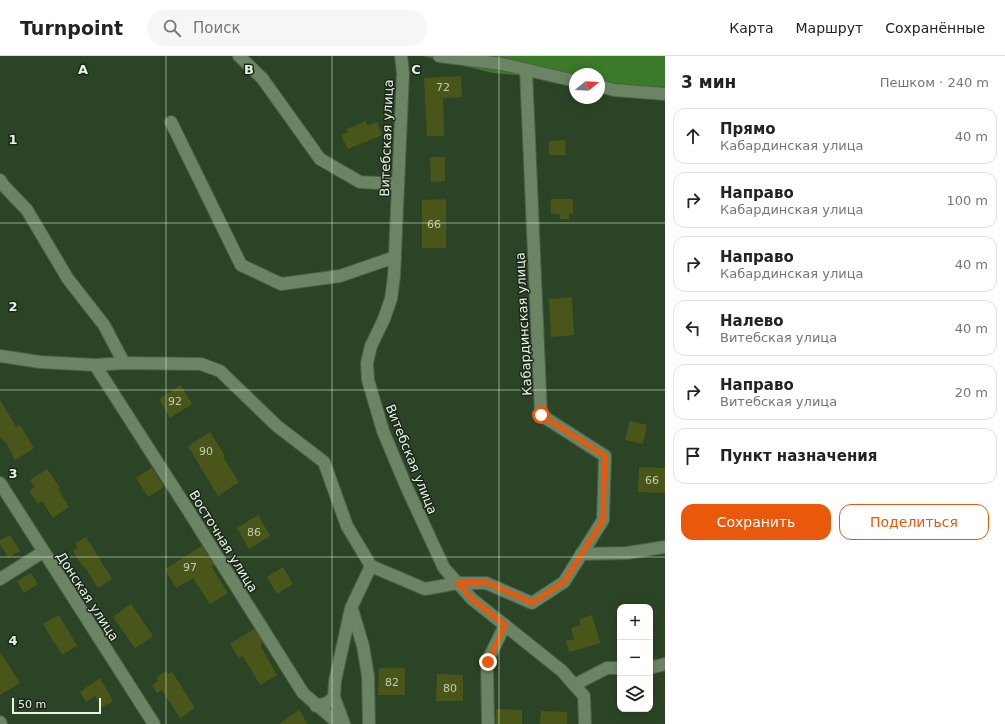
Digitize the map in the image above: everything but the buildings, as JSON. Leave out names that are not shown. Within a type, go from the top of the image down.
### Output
[{"type":"street","points":[[239,56],[262,78],[320,159],[360,182],[398,184]]},
{"type":"street","name":"Витебская улица","points":[[402,56],[403,73],[394,276],[390,300],[384,319],[371,346],[367,363],[368,380],[383,431],[406,486],[444,568],[472,599],[562,671],[584,696],[585,724]]},
{"type":"street","points":[[439,56],[502,64],[569,80]]},
{"type":"street","name":"Кабардинская улица","points":[[458,583],[486,582],[532,603],[564,582],[603,520],[605,456],[541,415],[526,70]]},
{"type":"street","points":[[605,88],[614,90],[665,94]]},
{"type":"street","points":[[171,122],[241,265],[281,284],[340,276],[395,257]]},
{"type":"street","points":[[0,180],[4,186],[6,195],[27,210],[68,280],[104,325],[124,363]]},
{"type":"street","points":[[0,356],[40,362],[95,365],[124,363],[201,364],[220,371],[278,426],[324,462],[347,526],[371,566],[425,589],[458,583]]},
{"type":"street","name":"Восточная улица","points":[[95,365],[303,693],[316,706],[339,724]]},
{"type":"street","name":"Донская улица","points":[[0,483],[154,724]]},
{"type":"street","points":[[581,554],[627,553],[665,547]]},
{"type":"street","points":[[0,579],[43,552]]},
{"type":"street","points":[[344,724],[334,697],[335,681],[351,608],[371,566]]},
{"type":"street","points":[[351,608],[363,646],[368,676],[369,724]]},
{"type":"street","points":[[488,724],[488,662],[505,625]]},
{"type":"street","points":[[653,667],[665,664]]},
{"type":"street","points":[[574,685],[607,668],[617,668]]},
{"type":"street","points":[[316,706],[327,703],[334,697]]},
{"type":"green space","points":[[423,56],[665,56],[665,88],[605,83],[605,68],[569,68],[569,79],[493,73]]},
{"type":"route","points":[[488,662],[505,625],[472,599],[458,583],[486,582],[532,603],[564,582],[603,520],[605,456],[541,415]]}]
